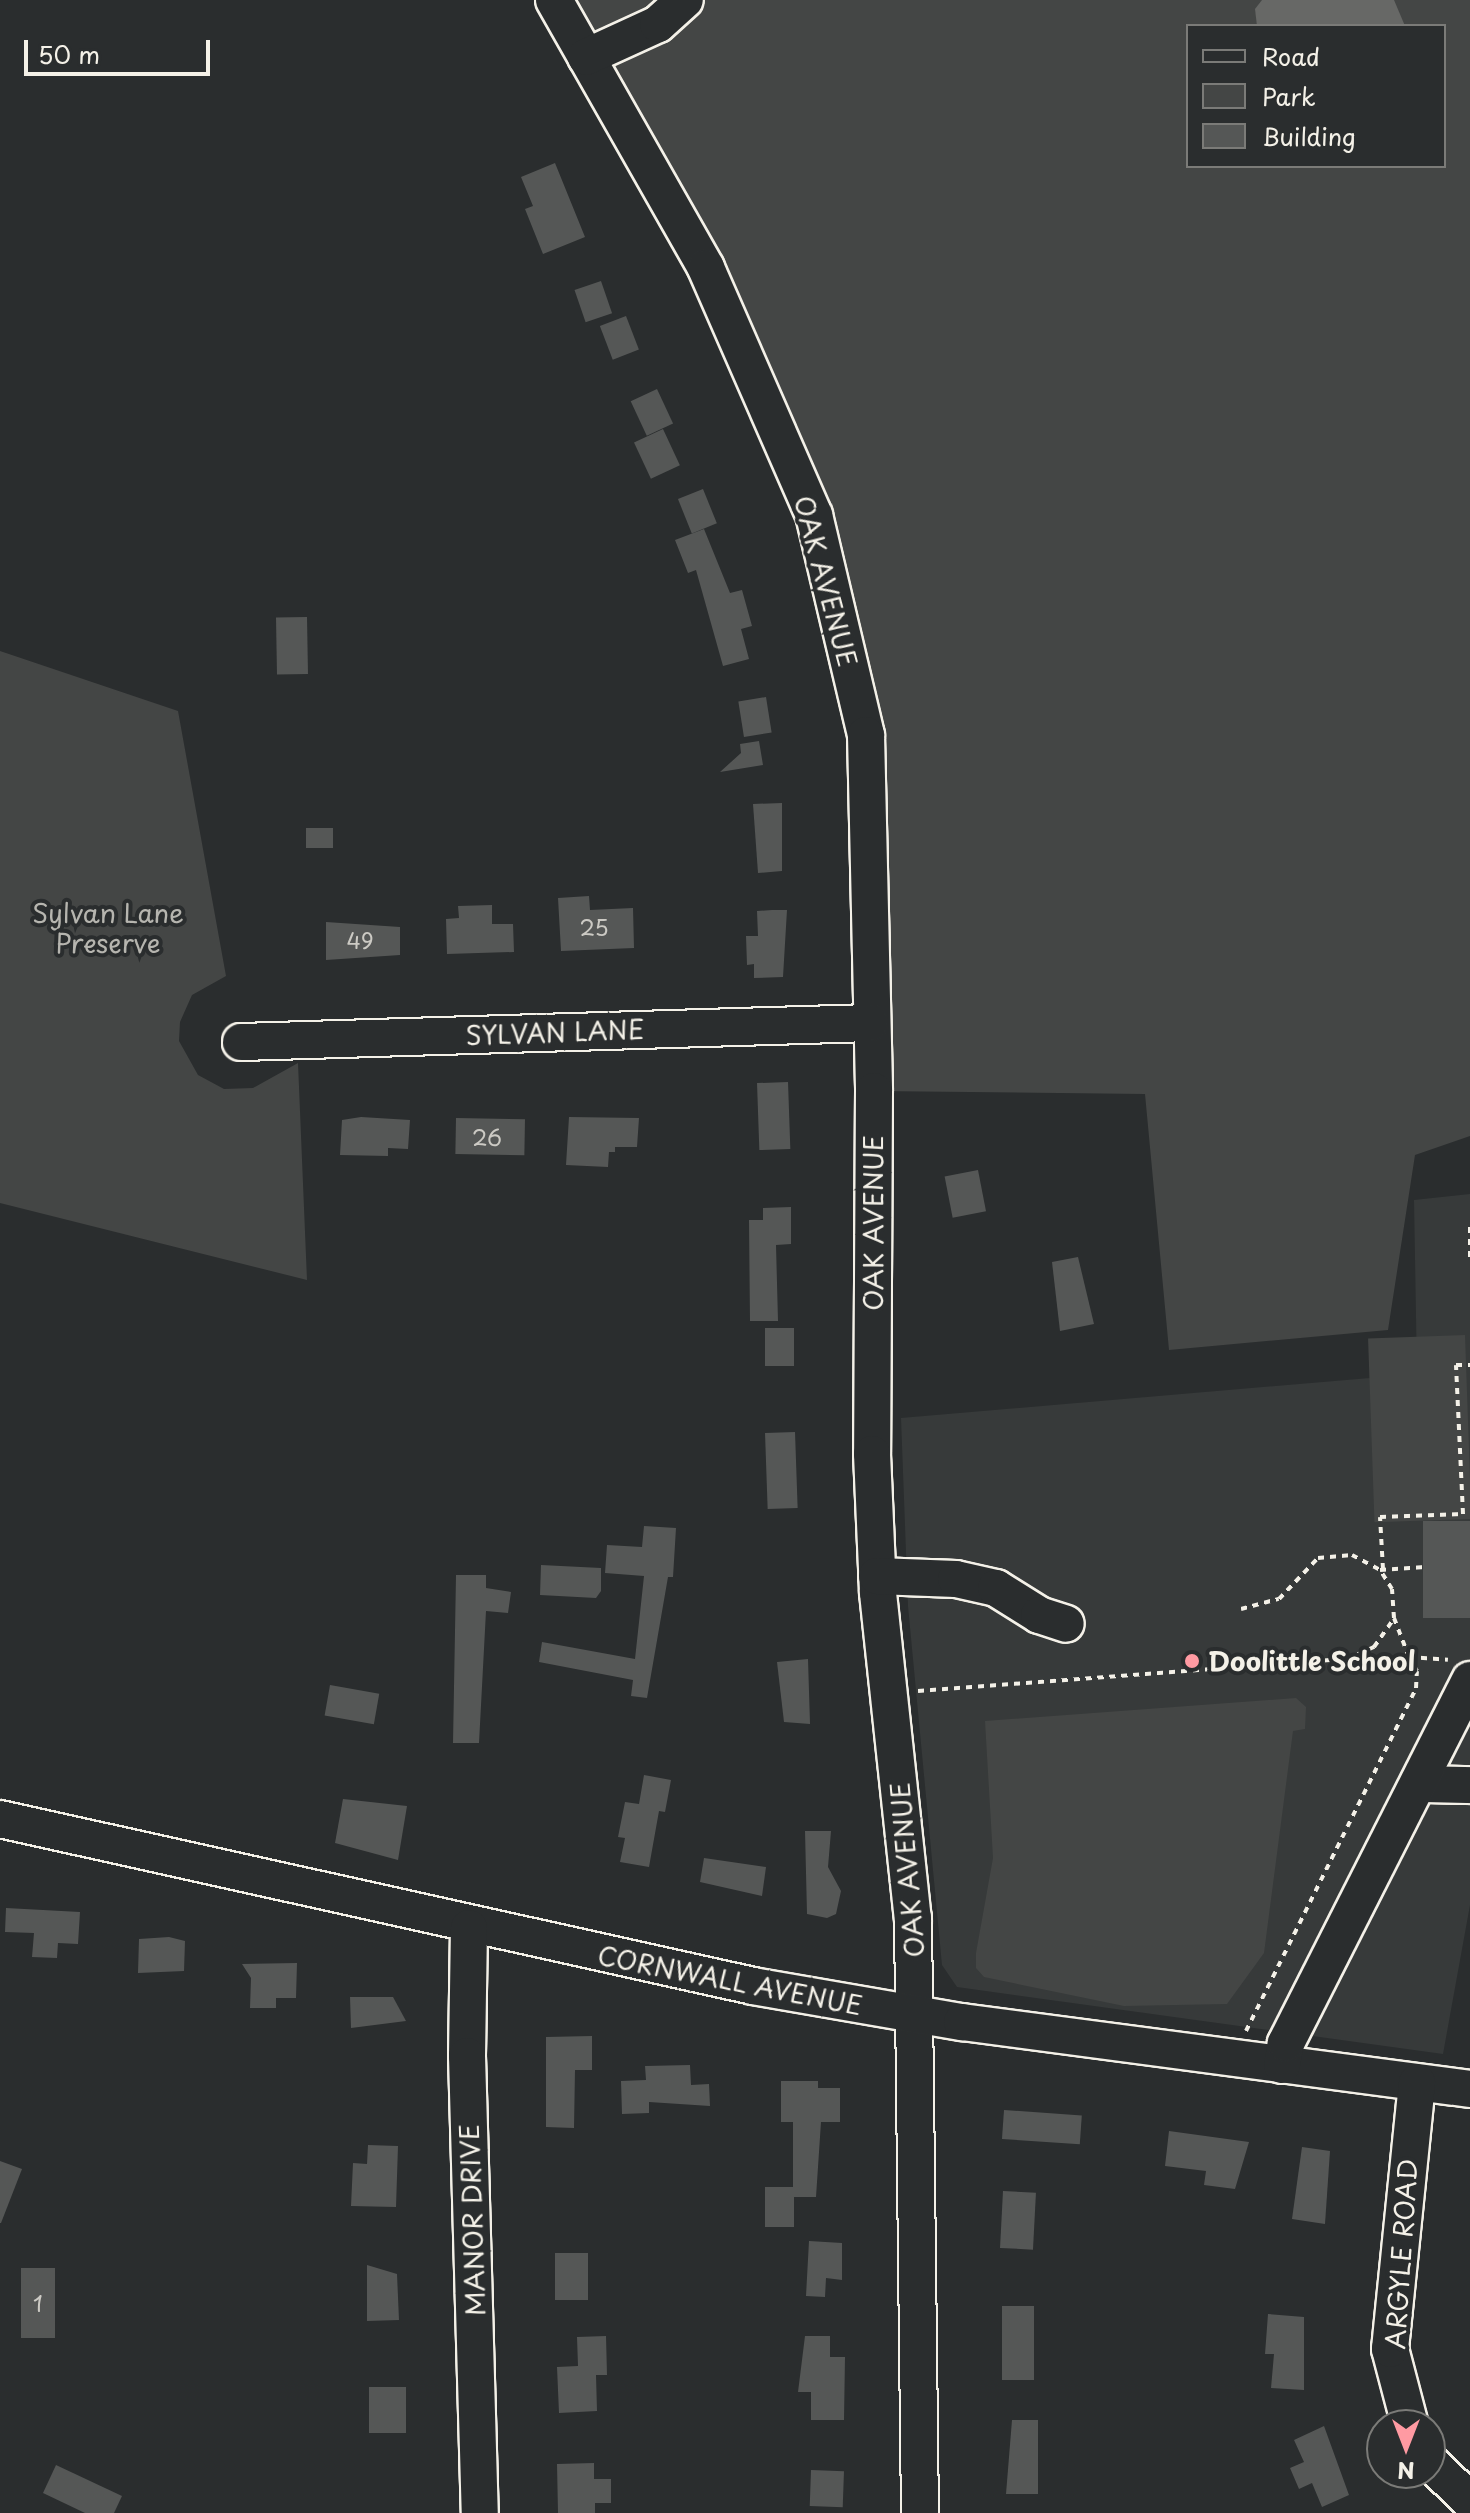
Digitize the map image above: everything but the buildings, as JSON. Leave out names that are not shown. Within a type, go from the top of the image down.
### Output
[{"type":"street","points":[[586,57],[658,24],[685,0]]},
{"type":"street","name":"OAK AVENUE","points":[[560,1],[586,57],[706,268],[814,515],[866,735],[877,1576],[907,1845],[915,2015],[920,2513]]},
{"type":"street","name":"SYLVAN LANE","points":[[241,1042],[870,1023]]},
{"type":"street","points":[[877,1576],[956,1579],[996,1588],[1039,1615],[1066,1624]]},
{"type":"street","points":[[1282,2065],[1286,2043],[1422,1784],[1462,1670]]},
{"type":"street","points":[[1422,1784],[1470,1785]]},
{"type":"street","name":"CORNWALL AVENUE","points":[[0,1819],[469,1928],[915,2015],[1470,2089]]},
{"type":"street","name":"MANOR DRIVE","points":[[469,1928],[467,2041],[480,2513]]},
{"type":"street","name":"ARGYLE ROAD","points":[[1406,2409],[1390,2349],[1417,2082]]},
{"type":"street","points":[[1446,2478],[1470,2501]]},
{"type":"path","points":[[1470,1227],[1470,1258]]},
{"type":"path","points":[[1243,2037],[1410,1702],[1417,1671],[1394,1618],[1392,1589],[1382,1570],[1380,1517],[1463,1514],[1456,1365],[1470,1365]]},
{"type":"path","points":[[1241,1609],[1279,1599],[1318,1558],[1352,1555],[1382,1570],[1425,1567]]},
{"type":"path","points":[[911,1691],[1347,1659],[1374,1647],[1394,1618]]},
{"type":"path","points":[[1409,1657],[1462,1670]]},
{"type":"shaded area","points":[[1262,0],[1394,0],[1404,24],[1257,24],[1255,9]]},
{"type":"shaded area","name":"Doolittle School","points":[[1470,1194],[1470,1905],[1443,2054],[957,1987],[942,1965],[908,1606],[901,1418],[1417,1374],[1414,1200]]},
{"type":"green space","points":[[554,0],[1288,0],[1278,24],[1186,24],[1186,168],[1446,168],[1446,24],[1380,24],[1370,0],[1470,0],[1470,1136],[1415,1155],[1388,1330],[1169,1350],[1145,1094],[874,1091],[866,735],[814,515]]},
{"type":"green space","name":"Sylvan Lane Preserve","points":[[0,651],[178,711],[226,976],[192,995],[180,1022],[179,1041],[198,1075],[224,1089],[253,1088],[298,1063],[307,1280],[0,1203]]},
{"type":"green space","points":[[1465,1335],[1470,1519],[1374,1522],[1368,1338]]},
{"type":"green space","points":[[1296,1698],[1306,1707],[1305,1729],[1293,1731],[1264,1953],[1227,2004],[1124,2006],[984,1977],[976,1968],[993,1858],[985,1721]]},
{"type":"place","name":"Doolittle School","points":[[1192,1661]]}]
